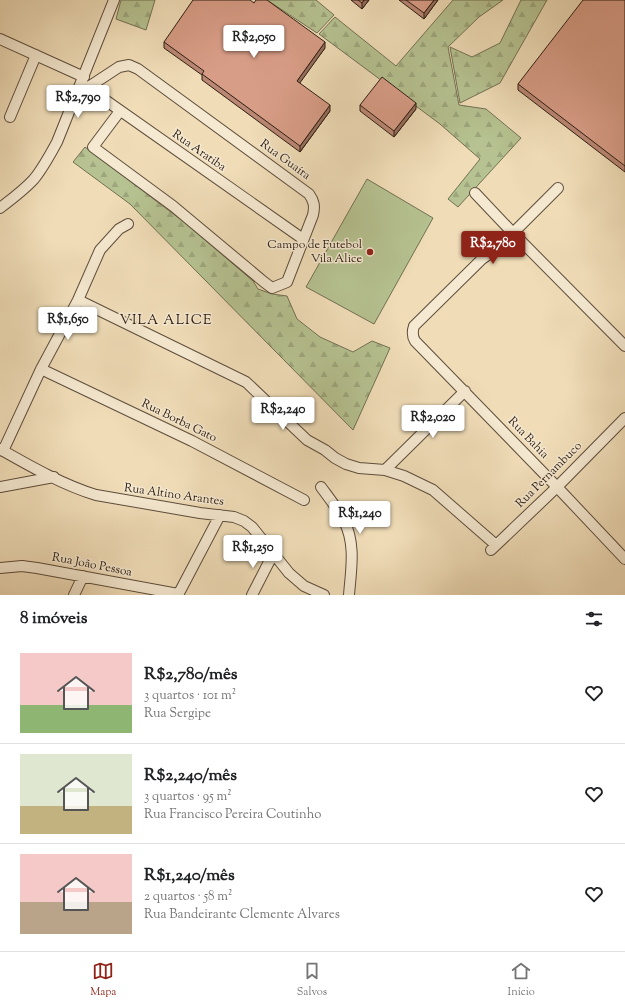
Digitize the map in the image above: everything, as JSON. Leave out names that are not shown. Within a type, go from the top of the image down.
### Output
[{"type":"street","points":[[0,208],[34,179],[46,162],[57,142],[84,83],[114,0]]},
{"type":"street","name":"Rua Aratiba","points":[[0,39],[36,55],[84,83],[120,111],[303,239]]},
{"type":"street","points":[[10,117],[36,55]]},
{"type":"street","name":"Rua Guaíra","points":[[84,83],[129,65],[138,68],[309,194],[313,200],[315,208],[314,215],[303,239],[287,282],[272,288],[173,206],[93,147],[120,111]]},
{"type":"street","points":[[512,232],[558,188]]},
{"type":"street","points":[[475,193],[625,346]]},
{"type":"street","points":[[2,450],[41,369],[78,300],[100,250],[119,229],[128,224]]},
{"type":"street","name":"Rua Bahia","points":[[512,232],[498,247],[482,259],[414,326],[412,337],[625,559]]},
{"type":"street","points":[[78,300],[246,382],[307,440],[346,464],[359,468],[385,470],[465,391]]},
{"type":"street","name":"Rua Borba Gato","points":[[41,369],[192,441],[304,500]]},
{"type":"street","name":"Rua Pernambuco","points":[[385,470],[404,476],[433,490],[493,548],[557,487],[625,418]]},
{"type":"street","name":"Rua Altino Arantes","points":[[2,450],[82,491],[110,498],[234,517],[244,520],[252,527],[302,590],[324,595]]},
{"type":"street","points":[[0,487],[54,477]]},
{"type":"street","points":[[321,487],[344,521],[348,532],[352,559],[349,595]]},
{"type":"street","points":[[178,595],[220,515]]},
{"type":"street","points":[[252,595],[273,554]]},
{"type":"street","name":"Rua João Pessoa","points":[[0,568],[22,566],[38,568],[178,595]]},
{"type":"street","points":[[74,595],[83,576]]},
{"type":"green space","points":[[121,0],[155,0],[146,30],[116,19]]},
{"type":"green space","points":[[267,0],[316,0],[334,15],[317,33]]},
{"type":"green space","points":[[453,0],[503,0],[479,17],[448,47],[459,105],[486,109],[521,138],[458,207],[448,199],[480,159],[440,124],[319,34],[335,17],[396,66]]},
{"type":"green space","points":[[521,0],[547,0],[500,83],[460,103],[450,47],[472,57],[500,43]]},
{"type":"green space","points":[[85,147],[184,222],[253,281],[258,289],[272,294],[287,296],[297,319],[320,337],[353,352],[372,341],[390,348],[353,430],[130,204],[73,162]]},
{"type":"green space","name":"Campo de Futebol Vila Alice","points":[[367,179],[433,218],[374,324],[306,287]]},
{"type":"building","points":[[193,0],[250,0],[254,3],[256,0],[267,0],[325,42],[297,81],[330,105],[300,146],[202,74],[204,71],[164,42]]},
{"type":"building","points":[[406,0],[434,0],[424,13]]},
{"type":"building","points":[[583,0],[625,0],[625,166],[518,84]]},
{"type":"building","points":[[382,77],[416,103],[394,131],[360,105]]},
{"type":"place","name":"Campo de Futebol Vila Alice","points":[[370,252]]},
{"type":"district","name":"VILA ALICE","points":[[166,321]]}]
